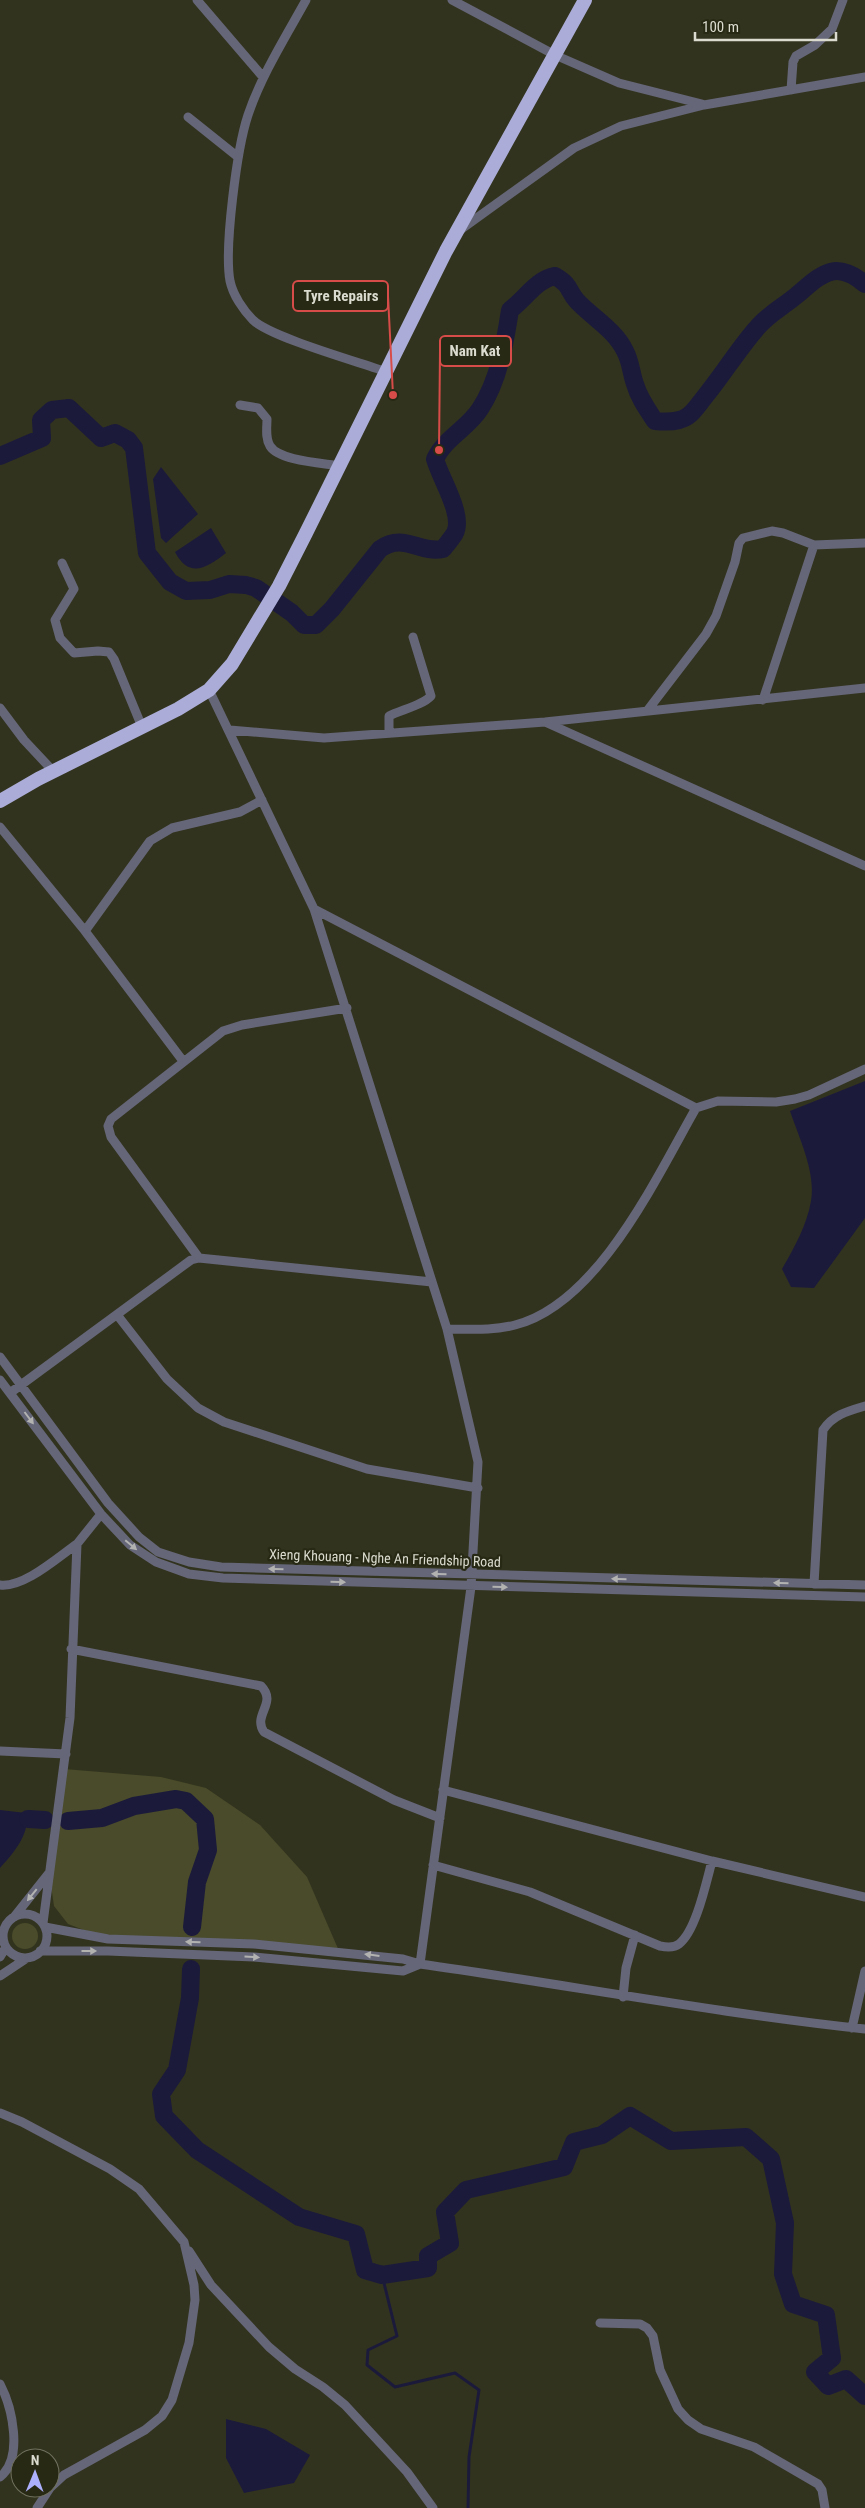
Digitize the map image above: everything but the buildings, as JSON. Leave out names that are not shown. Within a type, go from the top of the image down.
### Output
[{"type":"highway","points":[[0,801],[53,771],[178,710],[209,690],[232,664],[279,586],[456,233],[585,0]]},
{"type":"street","points":[[196,0],[263,77]]},
{"type":"street","points":[[306,0],[263,77],[247,117],[238,158],[229,249],[230,281],[240,304],[254,321],[274,333],[387,372]]},
{"type":"street","points":[[452,0],[555,55],[619,83],[704,105]]},
{"type":"street","points":[[791,90],[793,62],[796,56],[815,45],[832,29],[843,0]]},
{"type":"street","points":[[456,233],[574,148],[621,126],[704,105],[865,77]]},
{"type":"street","points":[[188,117],[238,158]]},
{"type":"street","points":[[240,405],[258,408],[267,419],[267,435],[270,446],[285,457],[340,466]]},
{"type":"street","points":[[648,711],[706,634],[716,616],[735,562],[739,543],[743,538],[772,531],[783,533],[814,545],[865,543]]},
{"type":"street","points":[[763,700],[814,545]]},
{"type":"street","points":[[62,562],[74,589],[55,620],[60,638],[74,653],[98,650],[109,652],[114,659],[142,727]]},
{"type":"street","points":[[389,732],[389,716],[405,708],[426,702],[431,696],[413,637]]},
{"type":"street","points":[[230,730],[324,738],[545,722],[865,688]]},
{"type":"street","points":[[209,690],[230,730],[314,909],[347,1008],[447,1329],[478,1462],[471,1587],[420,1964]]},
{"type":"street","points":[[0,708],[24,740],[53,771]]},
{"type":"street","points":[[545,722],[865,866]]},
{"type":"street","points":[[85,932],[150,841],[172,828],[240,812],[262,800]]},
{"type":"street","points":[[0,827],[85,932],[183,1061]]},
{"type":"street","points":[[314,909],[696,1108]]},
{"type":"street","points":[[199,1258],[111,1137],[108,1126],[112,1119],[223,1030],[242,1025],[347,1008]]},
{"type":"street","points":[[447,1329],[500,1328],[517,1325],[559,1304],[599,1267],[635,1214],[696,1108],[718,1101],[776,1102],[795,1098],[810,1094],[865,1069]]},
{"type":"street","points":[[10,1393],[118,1316],[191,1260],[199,1258],[432,1282]]},
{"type":"street","points":[[118,1316],[167,1379],[198,1408],[224,1422],[367,1469],[478,1488]]},
{"type":"street","name":"Xieng Khouang - Nghe An Friendship Road","points":[[0,1357],[108,1503],[139,1537],[158,1552],[188,1562],[221,1567],[865,1585]]},
{"type":"street","name":"Xieng Khouang - Nghe An Friendship Road","points":[[0,1380],[101,1514],[130,1545],[156,1562],[189,1574],[223,1578],[471,1587],[865,1597]]},
{"type":"street","points":[[814,1584],[823,1430],[829,1421],[845,1412],[865,1406]]},
{"type":"street","points":[[0,1585],[15,1585],[77,1544],[101,1514]]},
{"type":"street","points":[[40,1951],[47,1938],[44,1925],[49,1872],[70,1718],[71,1649],[77,1544]]},
{"type":"street","points":[[71,1649],[261,1686],[267,1692],[268,1698],[260,1721],[260,1726],[264,1732],[394,1800],[440,1818]]},
{"type":"street","points":[[0,1752],[66,1754]]},
{"type":"street","points":[[443,1790],[712,1861],[865,1897]]},
{"type":"street","points":[[433,1865],[530,1892],[660,1946],[678,1945],[692,1925],[712,1861]]},
{"type":"street","points":[[0,1957],[3,1945],[3,1932],[7,1920],[49,1872]]},
{"type":"street","points":[[7,1920],[26,1914],[38,1918],[44,1925],[108,1939],[254,1944],[403,1958],[420,1964],[622,1997],[754,2017],[865,2029]]},
{"type":"street","points":[[622,1997],[626,1968],[635,1935]]},
{"type":"street","points":[[3,1945],[15,1956],[27,1958]]},
{"type":"street","points":[[0,1976],[40,1951],[108,1951],[254,1957],[404,1971],[420,1964]]},
{"type":"street","points":[[852,2028],[865,1971]]},
{"type":"street","points":[[0,2113],[22,2122],[110,2169],[139,2189],[184,2242],[211,2285],[269,2347],[295,2370],[323,2387],[345,2405],[407,2472],[433,2508]]},
{"type":"street","points":[[60,2479],[145,2430],[162,2416],[172,2400],[189,2343],[195,2300],[192,2274],[184,2242]]},
{"type":"street","points":[[600,2323],[640,2324],[648,2328],[653,2336],[660,2370],[678,2409],[688,2420],[701,2429],[754,2447],[818,2484],[822,2490],[825,2508]]},
{"type":"street","points":[[0,2384],[11,2410],[14,2435],[12,2457],[4,2474],[0,2477]]},
{"type":"green space","points":[[64,1769],[161,1777],[206,1788],[260,1825],[307,1877],[339,1951],[108,1939],[68,1924],[54,1906],[49,1872]]},
{"type":"green space","points":[[25,1923],[34,1927],[38,1936],[34,1945],[25,1949],[16,1945],[12,1936],[16,1927]]},
{"type":"shaded area","points":[[161,467],[198,514],[166,543],[161,538],[153,479]]},
{"type":"shaded area","points":[[211,528],[226,553],[212,563],[199,568],[186,566],[175,552]]},
{"type":"shaded area","points":[[865,1081],[865,1218],[814,1288],[791,1287],[782,1269],[803,1228],[809,1210],[812,1190],[806,1155],[790,1111]]},
{"type":"shaded area","points":[[0,1810],[26,1813],[27,1821],[20,1843],[0,1868]]},
{"type":"shaded area","points":[[226,2419],[266,2429],[310,2455],[294,2483],[244,2493],[226,2458]]},
{"type":"waterway","points":[[0,456],[42,438],[41,420],[52,410],[69,408],[101,438],[115,433],[128,440],[134,448],[147,553],[170,582],[186,591],[210,590],[229,584],[246,585],[256,588],[292,613],[304,625],[316,625],[332,609],[380,549],[389,544],[397,543],[426,549],[443,549],[454,535],[457,525],[454,506],[435,459],[450,439],[475,416],[487,398],[497,374],[510,310],[542,281],[555,276],[560,279],[567,285],[577,301],[616,337],[627,355],[637,389],[655,421],[672,421],[685,418],[690,414],[761,324],[814,281],[829,272],[837,271],[854,276],[865,284]]},
{"type":"waterway","points":[[68,1821],[102,1818],[134,1806],[176,1799],[186,1801],[205,1819],[208,1850],[197,1882],[192,1927]]},
{"type":"waterway","points":[[28,1819],[45,1820]]},
{"type":"waterway","points":[[191,1969],[190,1998],[177,2070],[161,2094],[164,2116],[197,2150],[299,2217],[356,2234],[365,2270],[382,2275],[428,2268],[428,2256],[450,2243],[445,2212],[466,2190],[564,2167],[574,2142],[602,2135],[630,2116],[671,2141],[746,2137],[771,2159],[785,2223],[783,2274],[793,2304],[826,2315],[832,2358],[815,2372],[828,2386],[846,2379],[865,2396]]},
{"type":"waterway","points":[[382,2275],[397,2336],[368,2350],[367,2365],[395,2387],[455,2373],[479,2390],[469,2457],[468,2508]]},
{"type":"place","name":"Tyre Repairs","points":[[393,395]]},
{"type":"place","name":"Nam Kat","points":[[439,450]]}]
